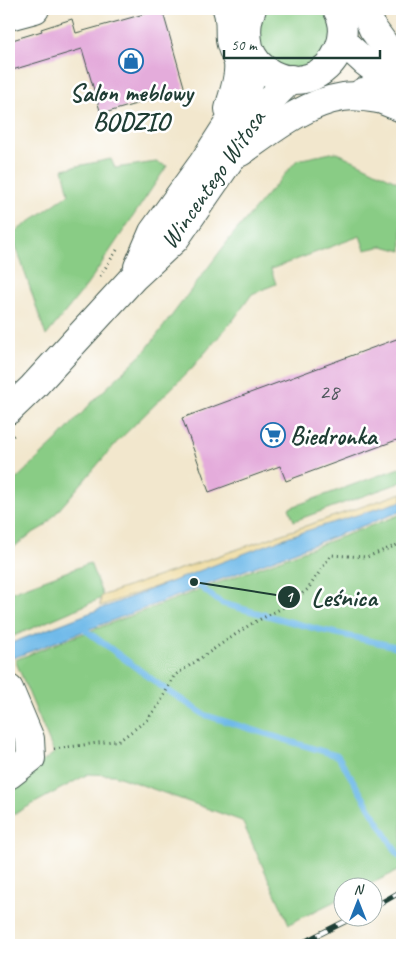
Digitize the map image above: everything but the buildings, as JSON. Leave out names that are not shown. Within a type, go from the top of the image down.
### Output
[{"type":"main road","points":[[9,16],[35,9]]},
{"type":"main road","points":[[242,11],[248,43],[256,62],[274,75],[290,79],[307,78],[321,71],[335,56],[342,41],[343,27],[337,9]]},
{"type":"main road","points":[[364,9],[373,29],[402,69]]},
{"type":"main road","points":[[225,129],[238,69],[231,43],[230,23],[242,11]]},
{"type":"main road","points":[[342,41],[364,61],[394,99]]},
{"type":"main road","name":"Wincentego Witosa","points":[[133,278],[153,232],[244,99],[256,62]]},
{"type":"main road","points":[[321,71],[394,99]]},
{"type":"main road","name":"Wincentego Witosa","points":[[9,410],[33,387],[133,278],[175,239],[265,105],[290,79]]},
{"type":"main road","points":[[231,158],[293,117],[323,103],[342,97],[358,96],[394,99]]},
{"type":"main road","points":[[9,775],[31,758],[30,739],[13,698]]},
{"type":"path","points":[[95,283],[122,244]]},
{"type":"path","points":[[48,749],[120,740],[147,720],[160,703],[174,676],[251,624],[286,606],[308,589],[331,555],[367,557],[402,543]]},
{"type":"green space","points":[[264,9],[325,9],[333,33],[324,55],[303,69],[277,66],[259,47],[257,22]]},
{"type":"green space","points":[[336,152],[402,184],[402,251],[383,246],[365,250],[360,236],[271,269],[276,284],[252,294],[234,319],[191,369],[117,442],[45,526],[9,551],[9,486],[145,351],[234,233],[297,160]]},
{"type":"green space","points":[[111,159],[115,168],[156,162],[167,166],[87,285],[46,336],[12,234],[69,194],[63,169]]},
{"type":"green space","points":[[402,467],[402,482],[294,521],[289,508]]},
{"type":"green space","points":[[402,514],[402,869],[384,878],[334,876],[334,902],[289,924],[242,821],[114,775],[88,774],[9,817],[9,788],[54,753],[15,660]]},
{"type":"green space","points":[[90,563],[102,598],[9,638],[9,593]]},
{"type":"sand","points":[[402,493],[402,502],[100,606],[101,596]]},
{"type":"water","points":[[402,501],[402,511],[13,658],[9,644],[290,536]]},
{"type":"waterway","points":[[194,582],[221,603],[317,629],[402,648]]},
{"type":"waterway","points":[[80,626],[161,686],[205,715],[338,756],[399,856]]},
{"type":"railway","points":[[384,901],[402,891]]},
{"type":"railway","points":[[298,945],[336,926]]},
{"type":"place","name":"Salon meblowy BODZIO","points":[[131,61]]},
{"type":"place","name":"Biedronka","points":[[273,435]]},
{"type":"place","name":"Leśnica","points":[[194,582]]}]
